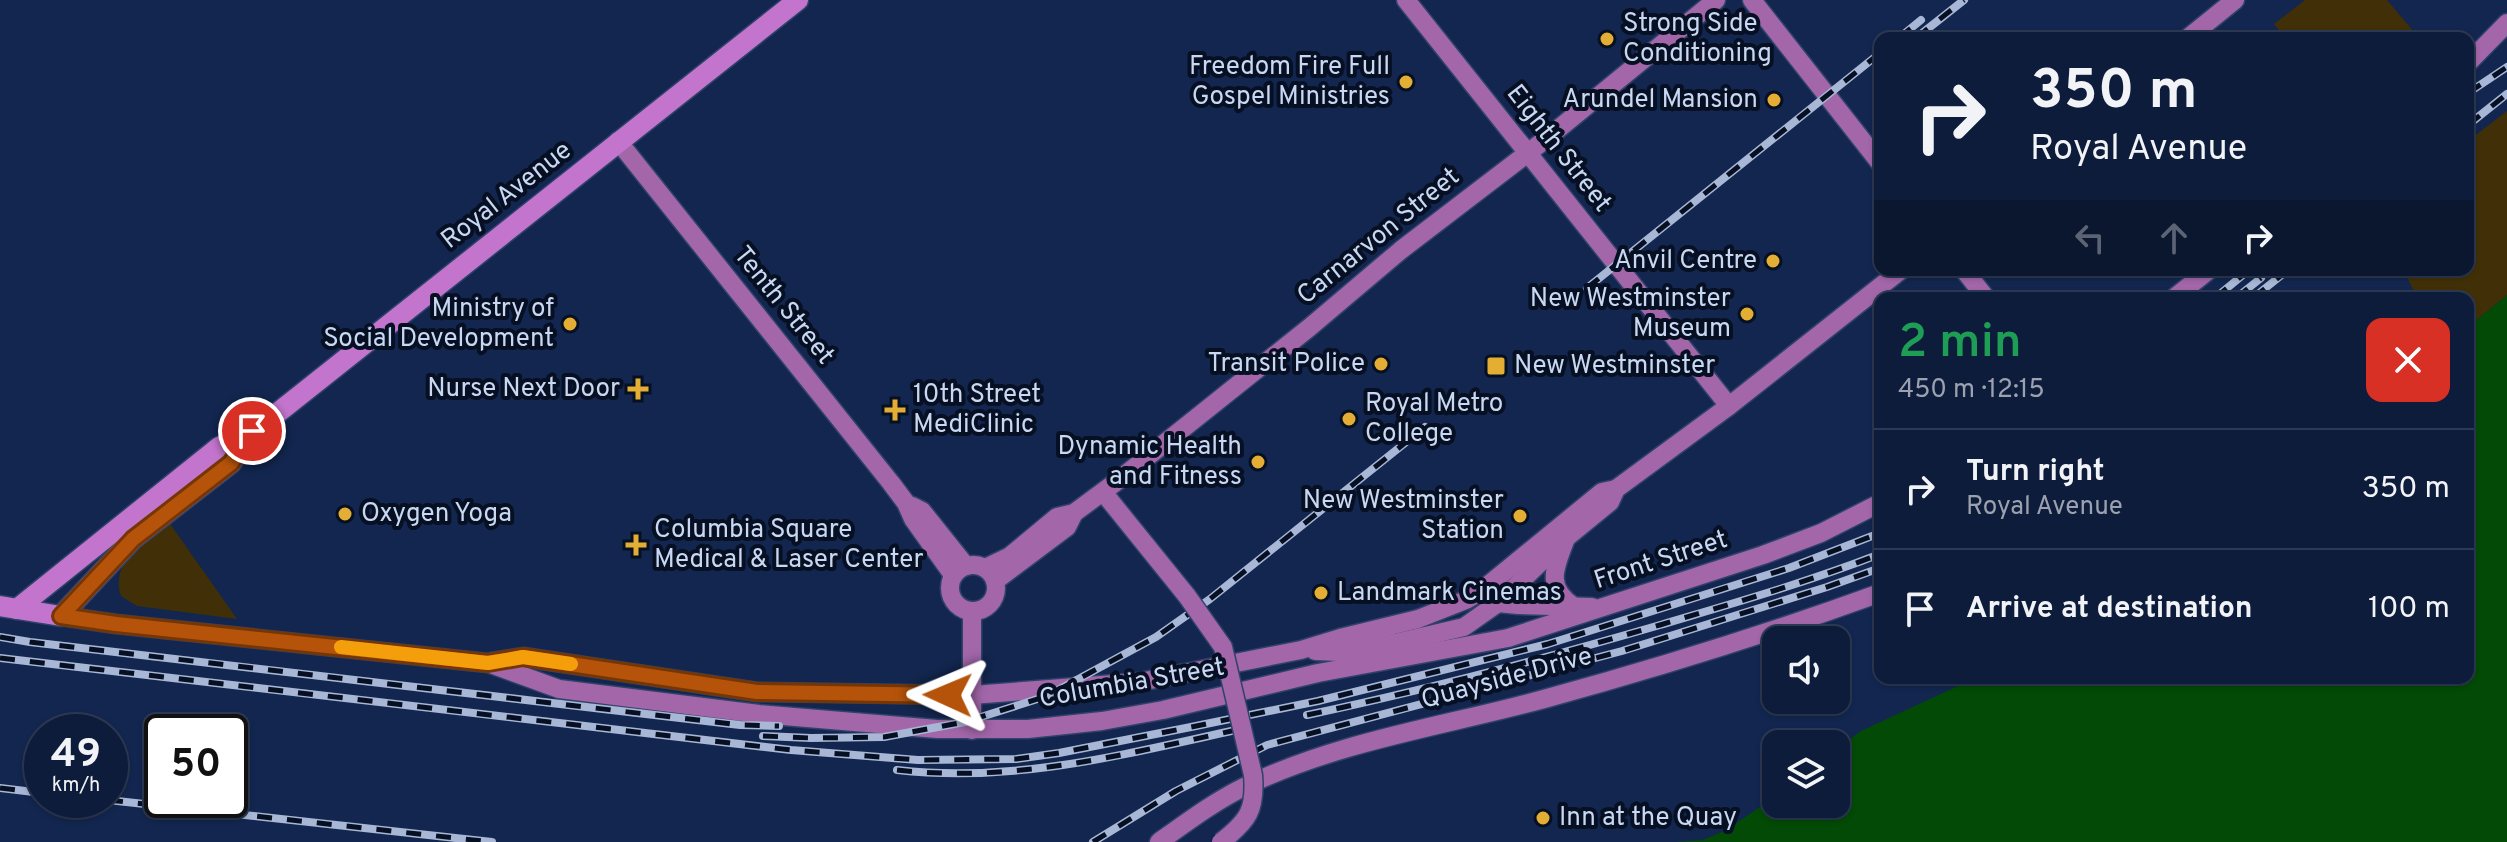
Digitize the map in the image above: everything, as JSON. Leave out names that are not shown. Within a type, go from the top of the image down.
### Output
[{"type":"main road","name":"Royal Avenue","points":[[8,607],[219,447],[250,434],[798,0]]},
{"type":"main road","name":"Royal Avenue","points":[[61,616],[133,539],[231,463],[250,434]]},
{"type":"main road","points":[[8,607],[61,616]]},
{"type":"street","name":"Eighth Street","points":[[1406,0],[1729,406]]},
{"type":"street","name":"Carnarvon Street","points":[[975,573],[1067,527],[1074,513],[1716,0]]},
{"type":"street","points":[[1752,0],[1874,155]]},
{"type":"street","points":[[2195,32],[2235,0]]},
{"type":"street","points":[[2474,57],[2507,23]]},
{"type":"street","name":"Tenth Street","points":[[618,141],[906,503],[913,519],[975,573]]},
{"type":"street","name":"Columbia Street","points":[[488,663],[523,657],[757,692],[972,695],[1140,682],[1301,650],[1418,619],[1466,600],[1491,583],[1602,492],[1616,489],[1729,406],[1893,276]]},
{"type":"street","points":[[1969,276],[1981,292]]},
{"type":"street","points":[[2182,292],[2202,276]]},
{"type":"street","name":"Columbia Street","points":[[1301,650],[1339,652],[1464,627],[1498,603],[1566,538],[1610,502],[1616,489]]},
{"type":"street","points":[[1103,492],[1216,635],[1228,662],[1254,789],[1249,815],[1221,842]]},
{"type":"street","name":"Front Street","points":[[1358,665],[1508,638],[1618,604],[1821,533],[1874,506]]},
{"type":"street","points":[[1566,538],[1554,580],[1558,592],[1573,606]]},
{"type":"street","points":[[975,573],[992,600],[987,606],[972,611],[958,606],[953,600],[950,585],[975,573]]},
{"type":"street","name":"Quayside Drive","points":[[1159,842],[1219,801],[1285,770],[1423,728],[1540,700],[1729,645],[1874,595]]},
{"type":"street","points":[[1498,603],[1618,604]]},
{"type":"street","points":[[972,611],[972,730]]},
{"type":"street","name":"Columbia Street","points":[[61,616],[488,663],[559,689],[759,714],[972,730],[1028,729],[1102,721],[1358,665]]},
{"type":"street","points":[[1358,665],[1395,643]]},
{"type":"shaded area","points":[[2305,0],[2387,0],[2414,32],[2280,32],[2274,24]]},
{"type":"shaded area","points":[[2507,111],[2507,295],[2474,322],[2474,292],[2414,292],[2404,276],[2474,276],[2474,136]]},
{"type":"shaded area","points":[[2507,295],[2507,842],[1674,842],[1703,840],[1726,830],[1762,806],[1762,818],[1850,818],[1850,739],[1861,731],[1962,684],[2474,684],[2474,322]]},
{"type":"shaded area","points":[[168,521],[237,619],[137,606],[121,596],[120,573],[125,563],[140,544]]},
{"type":"railway","points":[[1924,32],[1964,0]]},
{"type":"railway","points":[[1906,32],[1921,20]]},
{"type":"railway","points":[[1587,288],[1874,58]]},
{"type":"railway","points":[[2474,89],[2507,67]]},
{"type":"railway","points":[[2474,120],[2507,94]]},
{"type":"railway","points":[[2222,292],[2242,276]]},
{"type":"railway","points":[[2260,292],[2280,276]]},
{"type":"railway","points":[[2244,292],[2261,278]]},
{"type":"railway","points":[[763,736],[884,737],[965,722],[1047,696],[1156,637],[1210,599],[1425,427]]},
{"type":"railway","points":[[0,658],[791,750],[918,760],[1016,759],[1318,701],[1548,644],[1789,568],[1874,535]]},
{"type":"railway","points":[[1307,715],[1440,685],[1616,638],[1771,592],[1874,556]]},
{"type":"railway","points":[[1093,842],[1176,791],[1267,745],[1622,651],[1874,570]]},
{"type":"railway","points":[[0,637],[740,725],[779,726]]},
{"type":"railway","points":[[897,770],[941,773],[1026,770],[1110,757],[1236,730]]},
{"type":"railway","points":[[0,788],[24,791]]},
{"type":"railway","points":[[128,802],[492,842]]},
{"type":"slow traffic","points":[[341,647],[488,663],[523,657],[571,664]]},
{"type":"place","name":"Strong Side Conditioning","points":[[1607,39]]},
{"type":"place","name":"Freedom Fire Full Gospel Ministries","points":[[1406,82]]},
{"type":"place","name":"Arundel Mansion","points":[[1774,100]]},
{"type":"place","name":"Anvil Centre","points":[[1773,261]]},
{"type":"place","name":"New Westminster Museum","points":[[1747,314]]},
{"type":"place","name":"Ministry of Social Development","points":[[570,324]]},
{"type":"place","name":"Transit Police","points":[[1381,364]]},
{"type":"place","name":"New Westminster","points":[[1496,366]]},
{"type":"place","name":"Nurse Next Door","points":[[638,389]]},
{"type":"place","name":"10th Street MediClinic","points":[[895,410]]},
{"type":"place","name":"Royal Metro College","points":[[1349,419]]},
{"type":"place","name":"Dynamic Health and Fitness","points":[[1258,462]]},
{"type":"place","name":"Oxygen Yoga","points":[[345,514]]},
{"type":"place","name":"New Westminster Station","points":[[1520,516]]},
{"type":"place","name":"Columbia Square Medical & Laser Center","points":[[636,545]]},
{"type":"place","name":"Landmark Cinemas","points":[[1321,593]]},
{"type":"place","name":"Inn at the Quay","points":[[1543,818]]},
{"type":"route","points":[[252,431],[231,463],[133,539],[61,616],[488,663],[523,657],[757,692],[948,695]]}]
